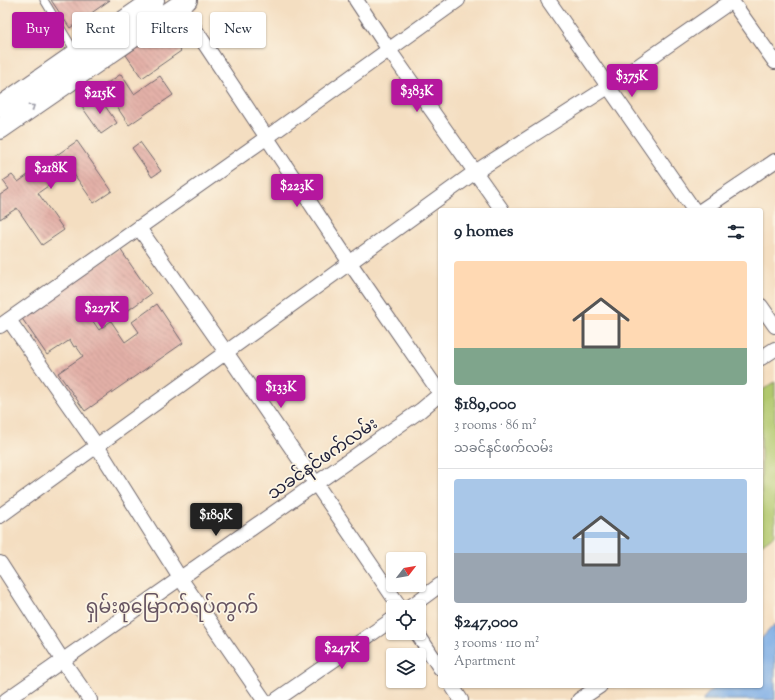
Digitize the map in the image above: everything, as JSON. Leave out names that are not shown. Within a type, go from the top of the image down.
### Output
[{"type":"street","points":[[0,107],[154,0]]},
{"type":"street","points":[[356,0],[389,50],[501,208]]},
{"type":"street","points":[[264,700],[180,578],[97,446],[4,323],[458,0]]},
{"type":"street","points":[[548,0],[693,208]]},
{"type":"street","points":[[0,516],[475,172],[608,87],[732,0],[775,62]]},
{"type":"street","points":[[0,129],[183,3],[266,138],[438,391]]},
{"type":"street","points":[[705,208],[775,161]]},
{"type":"street","points":[[139,228],[226,352],[395,600]]},
{"type":"street","points":[[763,309],[775,326]]},
{"type":"street","points":[[763,357],[775,349]]},
{"type":"street","name":"သခင်နင်ဖက်လမ်း","points":[[6,700],[316,484],[421,410],[438,396]]},
{"type":"street","points":[[0,563],[62,661],[90,700]]},
{"type":"street","points":[[420,600],[438,586]]},
{"type":"street","points":[[276,700],[386,624]]},
{"type":"street","points":[[422,640],[438,665]]},
{"type":"street","points":[[453,688],[461,700]]},
{"type":"street","points":[[578,700],[597,688]]},
{"type":"lane","points":[[44,0],[76,54]]},
{"type":"green space","points":[[775,382],[775,535],[763,544],[763,390]]},
{"type":"water","points":[[775,624],[775,700],[702,700],[713,688],[763,688],[763,637]]},
{"type":"building","points":[[51,0],[110,0],[93,12],[72,12],[72,27],[70,28],[64,19],[64,12],[59,12]]},
{"type":"building","points":[[137,47],[179,48],[181,51],[142,78],[126,55]]},
{"type":"building","points":[[121,74],[134,94],[160,76],[173,95],[129,125],[103,86]]},
{"type":"building","points":[[98,96],[117,123],[101,134],[82,107]]},
{"type":"building","points":[[77,141],[112,191],[94,203],[71,170],[38,193],[64,230],[42,245],[17,208],[0,219],[0,195],[9,189],[3,181],[12,175],[18,182]]},
{"type":"building","points":[[140,142],[161,171],[152,177],[132,148]]},
{"type":"building","points":[[120,249],[151,294],[123,314],[114,300],[90,317],[99,330],[111,321],[125,342],[139,332],[132,322],[157,304],[183,343],[85,411],[58,373],[83,356],[76,346],[74,347],[70,340],[47,355],[21,317]]},
{"type":"district","name":"ရှမ်းစုမြောက်ရပ်ကွက်","points":[[172,606]]}]
